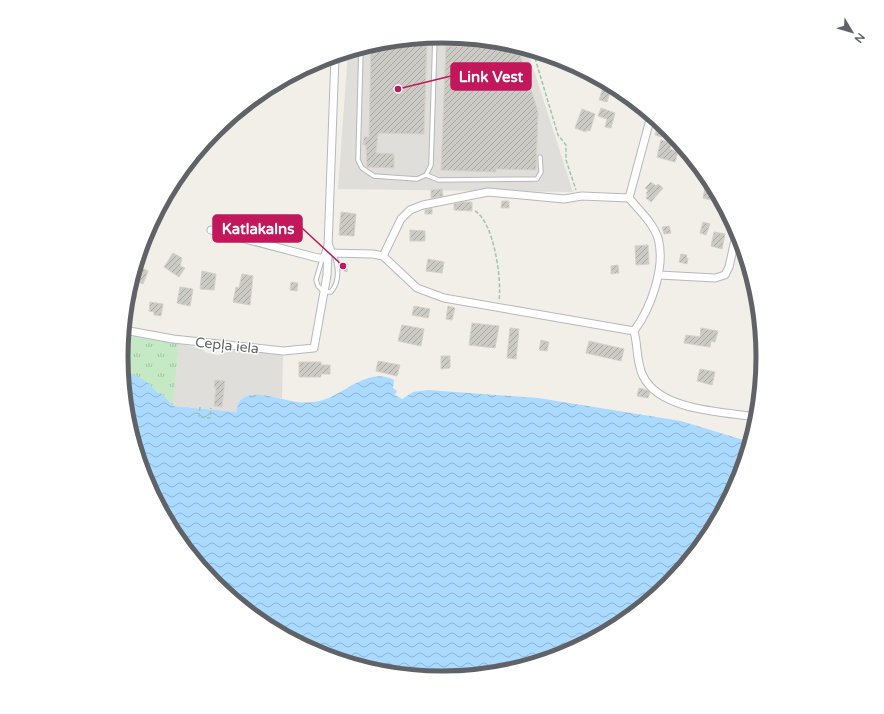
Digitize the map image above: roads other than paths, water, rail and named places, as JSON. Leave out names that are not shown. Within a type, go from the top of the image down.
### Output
[{"type":"street","points":[[324,292],[328,256],[335,62]]},
{"type":"street","points":[[629,198],[650,122]]},
{"type":"street","points":[[383,256],[401,219],[410,210],[423,205],[488,192],[564,199],[578,197],[629,198],[645,217],[658,238],[660,259],[659,275],[641,321],[634,331],[643,375],[654,389],[673,401],[713,411],[750,416]]},
{"type":"street","points":[[212,230],[328,256],[373,254],[383,256],[395,265],[411,284],[431,295],[634,331]]},
{"type":"street","points":[[659,275],[715,278],[725,275],[730,267],[735,244]]},
{"type":"street","name":"Cepļa iela","points":[[130,331],[174,339],[283,351],[314,348],[324,292]]},
{"type":"lane","points":[[361,54],[358,160],[362,168],[374,176],[417,180],[426,175],[431,165],[435,43]]},
{"type":"lane","points":[[426,175],[439,180],[537,179],[541,172],[540,157]]},
{"type":"lane","points":[[324,292],[331,292],[338,281],[328,256]]},
{"type":"water","points":[[129,372],[146,381],[158,393],[161,393],[173,406],[237,412],[239,403],[244,398],[252,395],[271,396],[298,402],[314,402],[324,400],[364,380],[374,377],[384,377],[394,380],[393,388],[397,391],[395,395],[402,399],[413,392],[428,390],[538,398],[681,421],[744,440],[732,477],[714,514],[691,548],[664,579],[633,606],[616,618],[581,639],[562,647],[503,665],[463,670],[421,670],[381,665],[361,660],[303,639],[285,629],[251,606],[220,579],[193,548],[170,514],[160,496],[139,438],[134,418]]},
{"type":"place","name":"Link Vest","points":[[398,89]]},
{"type":"place","name":"Katlakalns","points":[[343,266]]}]
